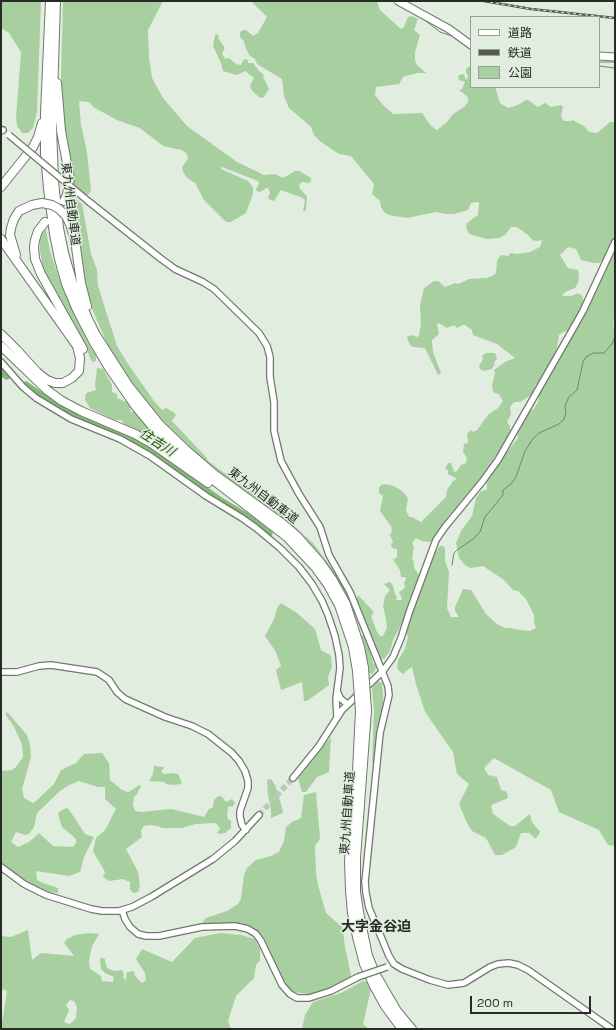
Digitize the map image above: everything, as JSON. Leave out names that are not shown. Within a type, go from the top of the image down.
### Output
[{"type":"highway","name":"東九州自動車道","points":[[50,1],[54,14],[52,144],[59,228],[64,253],[73,284],[96,335],[128,385],[160,425],[214,474],[283,524],[301,540],[332,579],[346,604],[358,640],[364,710],[356,858],[356,892],[359,912],[368,956],[376,975],[397,1011],[412,1029]]},
{"type":"highway","name":"東九州自動車道","points":[[56,1],[45,113],[45,154],[46,174],[55,240],[66,284],[93,342],[136,407],[186,460],[287,537],[315,567],[328,585],[339,605],[361,669]]},
{"type":"highway","points":[[54,14],[61,131],[70,179],[67,195],[64,201]]},
{"type":"highway","points":[[1,187],[33,147],[38,137],[45,113]]},
{"type":"highway","points":[[18,261],[10,235],[14,219],[20,211],[32,205],[42,203],[52,205],[66,216],[73,234],[81,283],[96,335]]},
{"type":"highway","points":[[25,369],[48,386],[64,388],[72,385],[78,380],[83,373],[86,363],[83,348],[41,274],[36,259],[34,247],[35,240],[38,231],[45,222]]},
{"type":"highway","points":[[1,239],[18,261],[76,346],[80,358],[79,371],[72,378],[63,382],[47,380],[37,372],[1,334]]},
{"type":"highway","points":[[1,346],[47,390],[62,401],[81,411],[135,434],[151,443],[215,488],[271,524]]},
{"type":"highway","name":"東九州自動車道","points":[[364,710],[359,738],[349,861],[352,913],[357,938],[367,970],[385,1006],[402,1029]]},
{"type":"main road","points":[[398,1],[448,29],[470,44]]},
{"type":"main road","points":[[600,56],[615,57]]},
{"type":"street","points":[[9,135],[167,264],[214,289],[264,339],[270,353],[270,380],[274,402],[274,431],[281,461],[299,494],[320,526],[329,555],[350,592],[388,686],[389,696],[380,733],[365,888],[368,904],[380,938],[386,952],[394,964],[411,973],[442,984],[451,985],[464,983],[495,965],[504,963],[518,964],[612,1029]]},
{"type":"street","points":[[293,778],[319,746],[347,704],[383,671],[390,661],[398,647],[436,540],[444,527],[482,482],[498,460],[574,328],[615,242]]},
{"type":"street","points":[[1,362],[23,387],[42,402],[71,419],[120,439],[150,456],[206,496],[246,520],[280,548],[299,567],[309,580],[328,615],[335,636],[339,655],[340,672],[336,699],[337,717]]},
{"type":"street","points":[[1,672],[17,672],[39,666],[51,665],[97,672],[107,679],[117,692],[125,699],[208,734],[232,753],[245,771],[248,781],[248,788],[241,808],[240,816],[242,825],[246,830]]},
{"type":"street","points":[[338,686],[339,697],[347,704]]},
{"type":"street","points":[[1,867],[24,884],[46,895],[97,910],[110,912],[122,910],[132,907],[151,897],[207,863],[229,847],[259,815]]},
{"type":"street","points":[[122,910],[130,927],[138,934],[146,936],[160,936],[202,927],[235,926],[248,929],[256,934],[261,941],[284,988],[297,998],[309,998],[331,991],[358,977],[394,964]]},
{"type":"green space","points":[[1,1],[41,1],[37,112],[33,128],[28,133],[22,133],[17,126],[16,118],[21,52],[9,33],[1,28]]},
{"type":"green space","points":[[63,1],[163,1],[148,30],[149,57],[152,78],[163,98],[187,126],[237,162],[264,175],[275,174],[283,178],[295,171],[299,171],[311,178],[309,183],[302,182],[299,185],[300,189],[307,196],[306,211],[303,211],[305,201],[303,198],[281,190],[274,201],[270,200],[268,197],[270,193],[268,188],[260,192],[256,190],[259,183],[258,181],[222,167],[221,169],[248,181],[253,188],[253,194],[246,213],[231,222],[226,222],[204,200],[195,183],[187,178],[183,172],[182,167],[188,159],[187,154],[182,150],[163,146],[140,128],[117,120],[93,107],[89,102],[79,101],[91,191],[85,196],[82,194],[72,182],[71,163],[63,119],[61,77]]},
{"type":"green space","points":[[251,1],[377,1],[380,10],[401,29],[404,27],[408,17],[412,16],[418,19],[414,30],[420,35],[415,52],[415,60],[417,65],[426,73],[417,73],[403,77],[399,84],[376,87],[375,95],[393,114],[422,113],[431,126],[437,130],[468,102],[468,97],[459,90],[462,89],[465,82],[459,80],[458,77],[459,75],[464,74],[466,80],[468,75],[466,73],[466,69],[470,66],[470,88],[495,88],[500,103],[508,108],[518,105],[526,100],[538,107],[545,103],[551,107],[561,105],[563,107],[561,117],[564,121],[573,120],[584,126],[589,132],[597,133],[610,122],[615,122],[615,236],[603,260],[599,263],[581,260],[576,249],[568,247],[560,255],[568,268],[578,270],[579,277],[575,288],[565,292],[562,296],[571,296],[578,293],[582,296],[584,302],[599,283],[615,242],[615,315],[613,322],[615,331],[615,846],[608,845],[599,830],[559,812],[551,790],[494,758],[484,768],[488,775],[497,777],[501,790],[507,792],[508,798],[491,805],[493,814],[510,826],[515,826],[530,814],[532,822],[540,832],[536,839],[529,833],[521,833],[516,847],[502,855],[495,855],[486,838],[472,831],[467,823],[459,804],[469,784],[457,774],[453,752],[425,712],[412,667],[404,674],[397,668],[398,660],[405,649],[408,636],[405,632],[411,611],[429,570],[434,554],[440,546],[445,548],[445,561],[449,572],[447,608],[451,617],[459,617],[455,611],[455,607],[463,589],[471,590],[486,614],[497,624],[505,628],[520,630],[530,631],[536,628],[534,615],[526,599],[518,591],[513,590],[504,580],[483,566],[471,568],[466,566],[459,558],[456,543],[461,531],[472,516],[476,498],[481,491],[487,490],[487,482],[497,465],[518,438],[518,427],[522,425],[522,421],[529,410],[533,410],[538,402],[539,395],[545,386],[545,381],[549,378],[560,359],[561,352],[565,351],[570,332],[565,331],[559,335],[556,353],[549,368],[546,370],[541,383],[535,385],[535,390],[531,395],[520,402],[515,402],[512,404],[510,408],[511,414],[507,422],[510,426],[510,431],[486,471],[448,517],[430,542],[422,541],[416,538],[412,543],[414,547],[412,559],[414,562],[414,568],[419,575],[419,579],[400,627],[393,640],[390,651],[385,658],[382,659],[379,657],[375,650],[356,601],[358,595],[374,612],[371,616],[377,632],[380,636],[383,636],[387,628],[383,606],[385,596],[390,590],[384,584],[390,582],[397,597],[396,600],[401,600],[402,598],[399,592],[405,588],[404,583],[406,579],[405,577],[401,577],[400,570],[393,560],[397,557],[397,549],[392,548],[391,544],[393,542],[390,535],[392,531],[391,526],[380,511],[383,496],[379,493],[379,488],[381,485],[385,484],[394,486],[402,491],[408,498],[406,510],[409,517],[421,522],[446,497],[447,490],[453,481],[457,479],[448,474],[448,470],[445,469],[448,463],[451,463],[454,472],[457,471],[461,465],[466,463],[467,458],[463,452],[464,444],[468,443],[467,434],[471,430],[473,432],[477,430],[488,415],[498,408],[503,401],[499,394],[493,391],[492,385],[495,373],[494,370],[505,362],[515,358],[497,344],[473,335],[472,330],[465,325],[457,328],[454,325],[447,328],[439,323],[437,324],[439,334],[432,340],[433,352],[441,373],[438,375],[425,348],[413,347],[410,345],[407,338],[411,335],[417,337],[419,335],[421,324],[420,305],[424,288],[434,281],[438,281],[445,287],[455,283],[458,284],[469,279],[487,278],[496,273],[497,261],[499,257],[502,255],[508,256],[511,253],[517,254],[530,252],[540,247],[542,240],[532,240],[517,227],[511,227],[505,235],[499,238],[487,239],[469,234],[466,227],[467,223],[478,215],[479,202],[471,203],[468,210],[454,214],[436,212],[407,218],[389,215],[384,212],[380,201],[372,194],[374,184],[351,156],[339,154],[321,142],[314,135],[311,127],[289,108],[284,96],[282,79],[257,64],[255,59],[249,55],[244,41],[240,37],[240,32],[246,30],[253,36],[258,33],[267,17]]},
{"type":"green space","points":[[217,34],[225,48],[222,53],[225,59],[229,58],[236,64],[241,65],[243,60],[248,60],[248,63],[253,63],[264,75],[263,77],[269,89],[263,98],[259,97],[252,91],[250,85],[254,78],[245,71],[237,75],[223,71],[213,46],[215,35]]},
{"type":"green space","points":[[71,195],[82,204],[91,254],[97,270],[98,286],[117,346],[128,364],[162,410],[166,408],[176,415],[172,421],[208,461],[284,517],[313,543],[339,578],[348,593],[351,601],[350,606],[323,560],[306,540],[221,475],[163,425],[144,401],[110,350],[83,288],[73,220],[66,210],[66,204]]},
{"type":"green space","points":[[46,230],[50,251],[58,275],[76,318],[96,356],[96,361],[93,362],[91,360],[87,350],[49,284],[43,268],[40,251],[40,239]]},
{"type":"green space","points":[[486,353],[495,353],[497,359],[494,362],[495,364],[492,369],[484,371],[480,369],[479,366],[483,359],[482,356]]},
{"type":"green space","points":[[97,368],[103,369],[112,385],[112,392],[117,394],[117,398],[129,403],[131,412],[135,412],[153,432],[148,439],[141,433],[125,426],[122,420],[114,420],[90,408],[85,400],[86,393],[96,390]]},
{"type":"green space","points":[[281,603],[297,613],[315,629],[321,650],[331,657],[332,666],[328,677],[329,685],[307,701],[304,701],[302,682],[281,690],[276,670],[281,666],[276,652],[265,636],[274,619],[277,608]]},
{"type":"green space","points":[[361,635],[364,636],[373,663],[376,666],[375,671],[372,674],[369,673]]},
{"type":"green space","points":[[378,681],[382,683],[383,710],[379,726],[376,760],[372,763],[374,709],[372,690],[373,686]]},
{"type":"green space","points":[[6,712],[27,735],[30,745],[31,757],[22,789],[24,798],[33,803],[54,784],[61,770],[76,763],[84,754],[102,753],[109,763],[110,780],[122,790],[128,792],[139,785],[141,786],[134,797],[133,804],[135,811],[141,812],[171,809],[204,817],[209,809],[213,807],[214,800],[221,796],[226,802],[232,799],[235,803],[233,806],[228,807],[227,815],[228,819],[231,821],[231,828],[225,833],[220,834],[217,833],[220,829],[216,823],[195,824],[182,828],[162,828],[150,825],[144,826],[141,830],[142,837],[126,849],[138,872],[140,886],[138,892],[133,893],[130,889],[130,882],[123,879],[109,881],[103,877],[105,872],[93,851],[96,838],[105,830],[116,809],[105,799],[105,787],[98,787],[79,781],[60,791],[37,813],[34,827],[29,834],[25,835],[16,832],[11,842],[18,847],[29,842],[39,833],[53,846],[73,847],[76,843],[76,839],[62,827],[58,813],[68,808],[85,834],[94,837],[84,857],[80,872],[69,876],[36,871],[37,880],[58,888],[58,893],[49,892],[37,887],[18,876],[1,863],[1,771],[12,770],[23,757],[22,744],[14,727],[6,715]]},
{"type":"green space","points":[[331,737],[329,772],[317,777],[306,792],[302,792],[298,778]]},
{"type":"green space","points":[[154,766],[163,767],[164,768],[161,771],[164,774],[178,774],[182,783],[173,785],[166,784],[164,782],[149,781],[153,774]]},
{"type":"green space","points":[[271,779],[275,785],[283,813],[271,818],[267,780]]},
{"type":"green space","points":[[316,792],[320,839],[315,846],[318,885],[326,913],[342,927],[351,975],[350,979],[335,987],[317,993],[308,994],[294,992],[290,989],[281,976],[265,940],[253,927],[240,923],[202,923],[206,918],[227,911],[238,904],[241,899],[244,875],[247,868],[256,860],[279,852],[284,841],[286,827],[292,822],[301,818],[304,795]]},
{"type":"green space","points":[[28,930],[32,960],[41,953],[74,956],[64,943],[67,939],[75,935],[90,933],[99,934],[92,946],[89,960],[90,969],[101,976],[102,981],[113,982],[114,977],[105,973],[101,969],[101,957],[105,959],[107,968],[114,971],[122,970],[124,974],[123,977],[127,981],[127,972],[134,971],[135,976],[142,983],[146,980],[145,973],[136,959],[142,949],[172,962],[195,938],[220,933],[241,935],[255,939],[260,949],[260,960],[256,965],[254,978],[236,996],[228,1021],[231,1029],[1,1029],[7,991],[3,989],[1,991],[1,936],[11,937]],"holes":[[[70,1000],[74,1001],[77,1007],[76,1018],[70,1024],[66,1023],[64,1022],[69,1010],[66,1005]]]},
{"type":"green space","points":[[363,981],[368,982],[371,989],[363,1024],[369,1029],[302,1029],[305,1015],[313,1002],[341,993]]},
{"type":"waterway","points":[[422,18],[440,32],[452,36],[470,49]]},
{"type":"waterway","points":[[600,62],[615,62]]},
{"type":"waterway","points":[[600,66],[615,68]]},
{"type":"waterway","points":[[452,565],[454,553],[480,532],[485,517],[503,495],[503,490],[511,484],[516,477],[525,451],[532,440],[539,433],[559,424],[564,419],[566,413],[566,403],[569,397],[577,390],[583,362],[586,357],[593,353],[604,353],[612,344],[615,337]]},
{"type":"waterway","name":"住吉川","points":[[1,373],[7,376]]},
{"type":"waterway","name":"住吉川","points":[[26,385],[53,404],[137,442],[221,501],[249,518],[269,534]]},
{"type":"tunnel","points":[[259,815],[293,778]]},
{"type":"railway","points":[[484,1],[531,9],[596,16]]},
{"type":"railway","points":[[600,16],[615,18]]},
{"type":"district","name":"大字金谷迫","points":[[376,927]]}]
